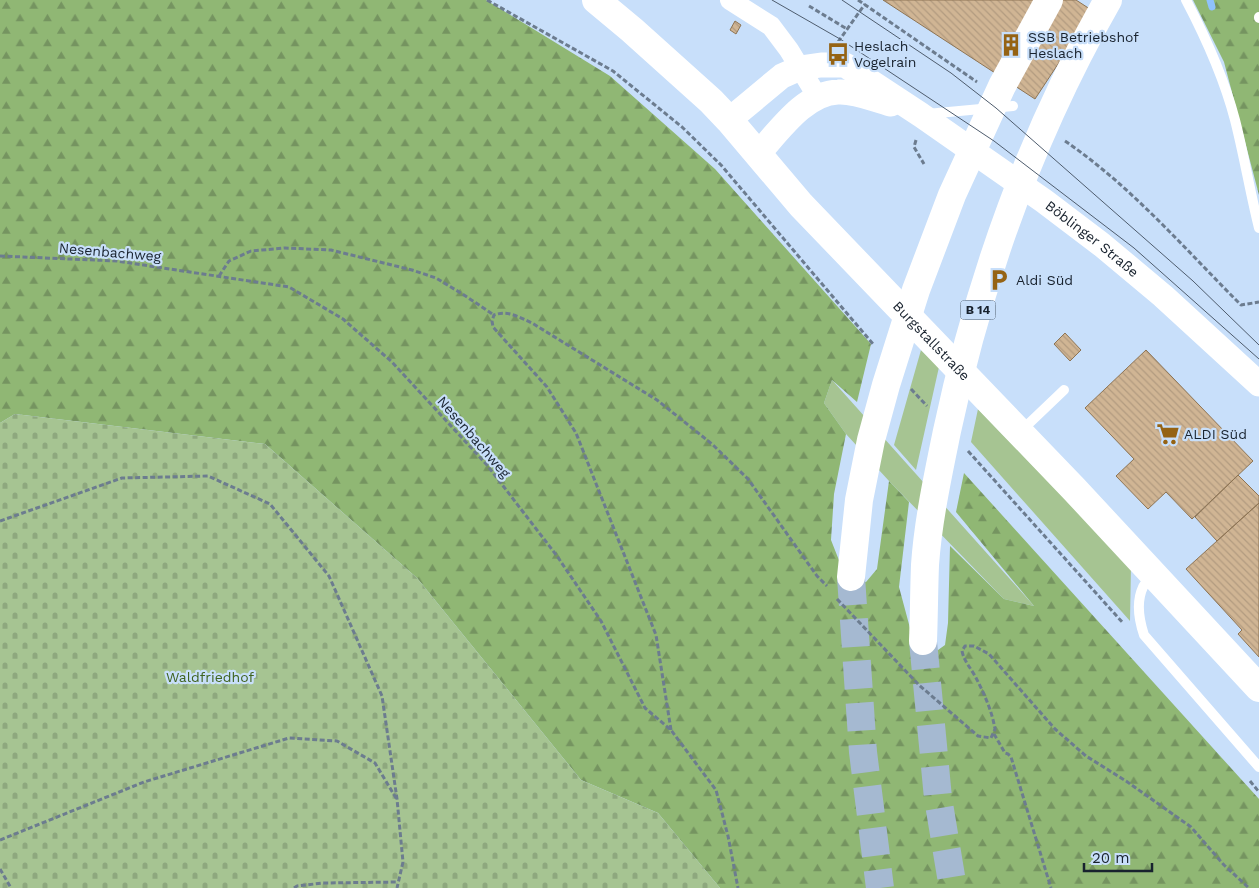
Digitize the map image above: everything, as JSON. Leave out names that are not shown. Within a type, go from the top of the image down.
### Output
[{"type":"main road","name":"Burgstallstraße","points":[[596,0],[686,78],[729,120],[801,205],[1020,432],[1259,688]]},
{"type":"main road","points":[[839,589],[871,440],[916,290],[952,195],[994,102],[1049,0]]},
{"type":"main road","name":"B 14","points":[[923,641],[925,564],[942,458],[956,389],[985,286],[1010,212],[1048,117],[1108,0]]},
{"type":"street","points":[[730,0],[771,26],[817,96],[804,106],[758,154]]},
{"type":"street","name":"Böblinger Straße","points":[[729,120],[782,76],[800,68],[821,65],[845,65],[1044,200],[1163,296],[1259,384]]},
{"type":"street","name":"Böblinger Straße","points":[[817,96],[838,92],[855,94],[917,113]]},
{"type":"lane","points":[[1186,0],[1198,22],[1223,82],[1234,118],[1259,228]]},
{"type":"lane","points":[[917,113],[1013,106]]},
{"type":"lane","points":[[1020,432],[1064,390]]},
{"type":"lane","points":[[1154,575],[1143,586],[1140,600],[1140,621],[1144,635],[1259,768]]},
{"type":"path","points":[[487,0],[613,71],[682,127],[721,165],[879,351]]},
{"type":"path","points":[[809,6],[848,29]]},
{"type":"path","points":[[219,276],[229,261],[250,251],[286,248],[330,250],[412,270],[436,278],[494,315]]},
{"type":"path","name":"Nesenbachweg","points":[[0,256],[117,261],[289,287],[343,319],[392,362],[487,465],[557,556],[601,621],[645,708],[672,730],[716,790],[728,836],[738,888]]},
{"type":"path","points":[[494,315],[510,313],[532,323],[657,400],[712,444],[748,479],[817,576],[839,589],[919,685],[978,736],[991,738],[994,734]]},
{"type":"path","points":[[494,315],[493,327],[547,387],[576,433],[656,635],[672,730]]},
{"type":"path","points":[[908,386],[927,407]]},
{"type":"path","points":[[967,450],[1126,626]]},
{"type":"path","points":[[0,521],[122,478],[208,476],[270,504],[329,576],[382,696],[397,799],[403,862],[397,888]]},
{"type":"path","points":[[1052,888],[1011,757],[1005,753],[994,734],[994,725],[988,703],[964,658],[962,651],[965,646],[974,646],[989,654],[1055,728],[1086,756],[1126,780],[1191,827],[1224,865],[1249,888]]},
{"type":"path","points":[[0,840],[144,782],[289,738],[337,741],[375,763],[397,799]]},
{"type":"path","points":[[0,869],[11,888]]},
{"type":"path","points":[[294,888],[323,882],[398,882]]},
{"type":"green space","points":[[0,0],[486,0],[610,76],[715,169],[871,344],[857,402],[832,380],[824,403],[846,434],[834,494],[831,540],[844,573],[856,583],[866,582],[877,569],[889,481],[909,502],[899,587],[910,628],[926,649],[938,650],[945,645],[948,623],[950,546],[1004,599],[1034,606],[956,512],[964,473],[1259,799],[1259,888],[720,888],[658,813],[581,780],[417,578],[265,444],[15,414],[0,423]]},
{"type":"green space","points":[[1193,0],[1259,0],[1259,195],[1224,62]]},
{"type":"green space","points":[[921,350],[939,367],[916,470],[894,445]]},
{"type":"green space","points":[[832,380],[1034,606],[1004,599],[846,434],[824,403]]},
{"type":"green space","points":[[978,409],[1131,567],[1130,621],[971,442]]},
{"type":"green space","name":"Waldfriedhof","points":[[15,414],[265,444],[417,578],[581,780],[658,813],[720,888],[0,888],[0,423]]},
{"type":"building","name":"SSB Betriebshof Heslach","points":[[883,0],[1076,0],[1093,11],[1035,99]]},
{"type":"building","points":[[735,21],[741,25],[736,34],[730,30]]},
{"type":"building","points":[[1065,333],[1081,350],[1070,361],[1054,344]]},
{"type":"building","name":"ALDI Süd","points":[[1146,350],[1253,461],[1192,519],[1166,492],[1148,509],[1116,476],[1134,459],[1085,408]]},
{"type":"building","points":[[1238,475],[1259,496],[1259,503],[1217,541],[1195,517]]},
{"type":"building","points":[[1259,503],[1259,657],[1238,634],[1242,630],[1186,569]]},
{"type":"waterway","points":[[1210,0],[1212,7]]},
{"type":"tunnel","points":[[851,577],[863,752],[880,888]]},
{"type":"tunnel","points":[[923,641],[938,798],[953,888]]},
{"type":"tram line","points":[[772,0],[840,39],[994,141],[1134,248],[1259,359]]},
{"type":"tram line","points":[[842,0],[951,73],[996,108],[1193,281],[1259,345]]},
{"type":"place","name":"SSB Betriebshof Heslach","points":[[1011,45]]},
{"type":"place","name":"Heslach Vogelrain","points":[[838,54]]},
{"type":"place","name":"Aldi Süd","points":[[999,280]]},
{"type":"place","name":"ALDI Süd","points":[[1168,434]]}]
